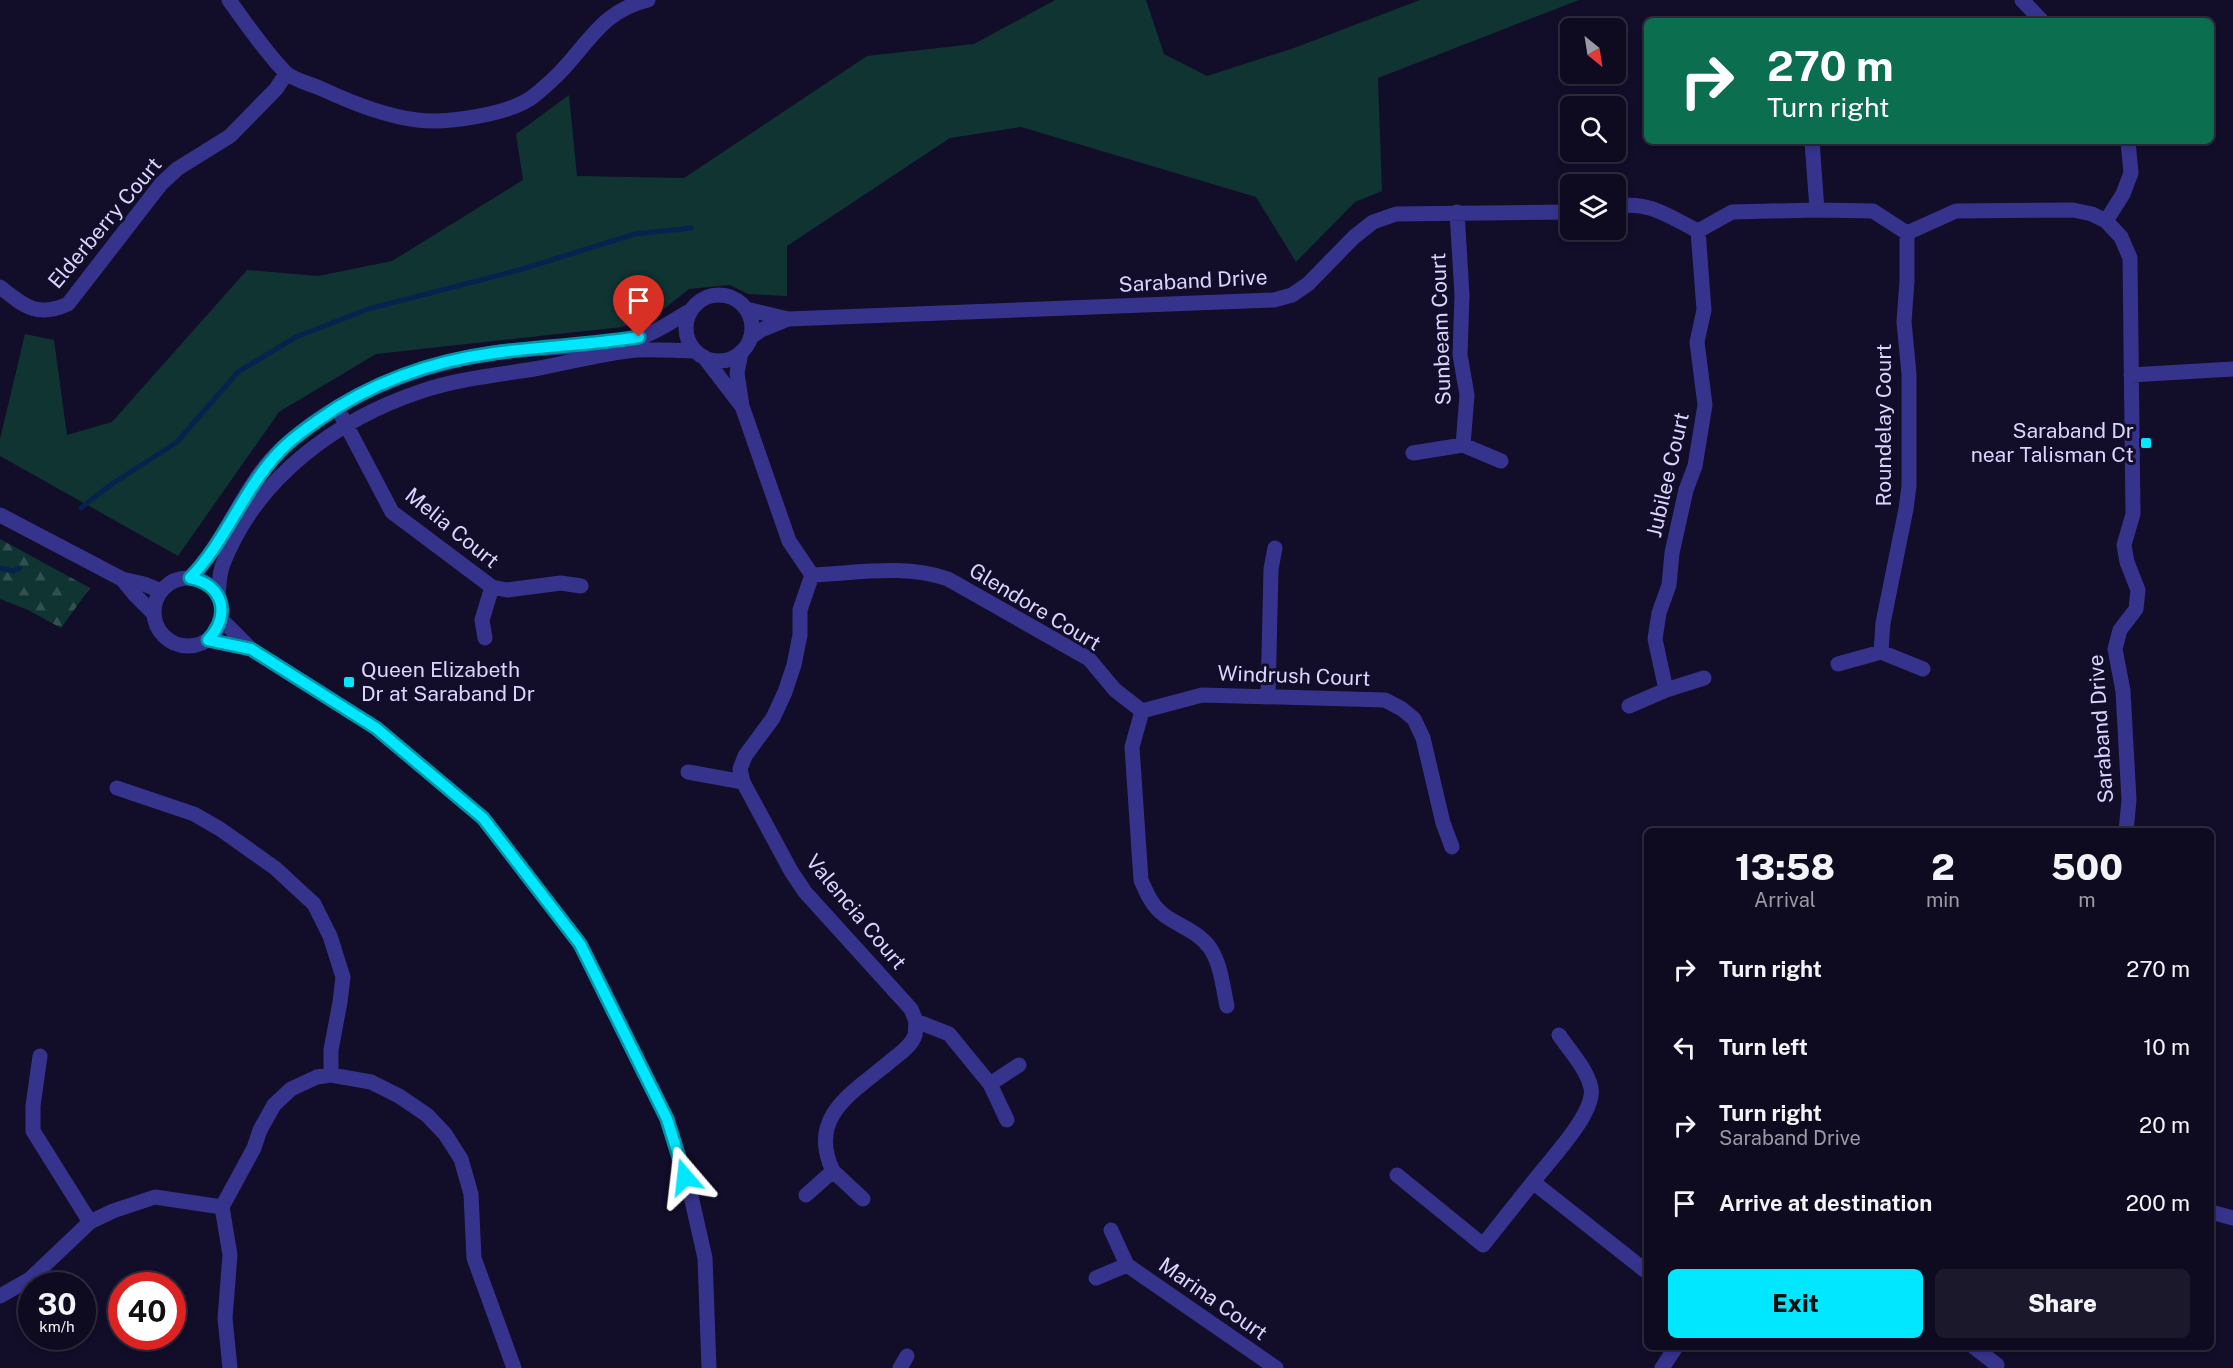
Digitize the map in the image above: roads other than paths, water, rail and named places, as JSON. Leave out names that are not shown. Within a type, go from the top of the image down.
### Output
[{"type":"street","points":[[228,0],[286,74],[351,102],[418,120],[475,117],[505,110],[533,97],[565,67],[592,33],[610,16],[631,2],[648,0]]},
{"type":"street","points":[[2022,0],[2039,18]]},
{"type":"street","name":"Elderberry Court","points":[[0,287],[32,310],[46,311],[68,304],[161,184],[177,169],[230,136],[276,89],[286,74]]},
{"type":"street","points":[[1812,144],[1817,210]]},
{"type":"street","points":[[1626,204],[1646,206],[1698,231],[1732,212],[1873,211],[1907,233],[1956,211],[2073,210],[2092,214],[2106,221],[2123,194],[2131,173],[2128,144]]},
{"type":"street","name":"Sunbeam Court","points":[[1457,212],[1462,295],[1460,355],[1467,395],[1463,445]]},
{"type":"street","name":"Saraband Drive","points":[[746,309],[788,319],[1274,300],[1292,295],[1308,285],[1354,237],[1373,222],[1396,214],[1560,212]]},
{"type":"street","name":"Saraband Drive","points":[[2106,221],[2121,237],[2130,258],[2133,514],[2124,545],[2127,562],[2138,590],[2136,609],[2120,630],[2115,649],[2123,691],[2129,800],[2126,828]]},
{"type":"street","name":"Jubilee Court","points":[[1666,690],[1655,639],[1659,613],[1669,585],[1672,553],[1686,490],[1695,466],[1705,405],[1696,342],[1704,310],[1698,231]]},
{"type":"street","name":"Roundelay Court","points":[[1881,652],[1883,623],[1909,486],[1909,374],[1904,322],[1907,233]]},
{"type":"street","points":[[190,578],[214,549],[258,475],[281,450],[337,407],[379,385],[423,368],[493,353],[639,337],[664,327],[690,311],[706,297],[728,296],[738,301],[746,309],[752,328],[750,339],[741,352],[737,373],[741,406],[789,541],[812,575],[800,610],[800,635],[794,665],[785,692],[773,718],[745,756],[740,769],[742,782],[688,771]]},
{"type":"street","points":[[690,311],[686,321],[689,343],[741,406]]},
{"type":"street","name":"Saraband Drive","points":[[750,339],[761,330],[788,319]]},
{"type":"street","points":[[218,596],[222,566],[255,505],[279,477],[322,439],[390,403],[456,382],[635,350],[700,354],[723,360],[741,352]]},
{"type":"street","points":[[2131,375],[2233,369]]},
{"type":"street","name":"Melia Court","points":[[337,407],[392,512],[492,587],[507,590],[561,583],[581,586]]},
{"type":"street","points":[[1413,453],[1463,445],[1501,461]]},
{"type":"street","points":[[0,515],[123,579],[161,591]]},
{"type":"street","points":[[1268,697],[1271,569],[1275,548]]},
{"type":"street","name":"Glendore Court","points":[[812,575],[908,570],[948,579],[1089,659],[1115,690],[1142,711]]},
{"type":"street","points":[[123,579],[154,614]]},
{"type":"street","points":[[179,579],[201,580],[211,586],[222,607],[217,630],[208,640],[197,645],[184,646],[173,643],[163,636],[156,625],[155,601],[161,591],[179,579]]},
{"type":"street","name":"Melia Court","points":[[485,638],[482,620],[492,587]]},
{"type":"street","points":[[221,619],[251,649],[376,728],[483,818],[580,944],[667,1119],[700,1231],[705,1258],[709,1368]]},
{"type":"street","points":[[208,640],[251,649]]},
{"type":"street","points":[[1838,664],[1881,652],[1923,669]]},
{"type":"street","points":[[1629,706],[1666,690],[1704,678]]},
{"type":"street","name":"Windrush Court","points":[[1142,711],[1202,694],[1384,700],[1402,709],[1414,719],[1423,738],[1443,822],[1452,847]]},
{"type":"street","points":[[1142,711],[1132,747],[1141,880],[1149,899],[1163,914],[1198,935],[1210,948],[1217,964],[1227,1006]]},
{"type":"street","name":"Valencia Court","points":[[742,782],[791,871],[806,892],[911,1008],[916,1022]]},
{"type":"street","points":[[117,788],[194,814],[220,829],[275,868],[314,904],[330,936],[343,977],[331,1050],[331,1075]]},
{"type":"street","points":[[863,1199],[833,1171],[827,1159],[824,1142],[828,1121],[839,1105],[906,1048],[915,1036],[916,1022],[949,1034],[990,1083],[1007,1120]]},
{"type":"street","points":[[1397,1175],[1483,1245],[1582,1119],[1589,1105],[1591,1089],[1585,1073],[1559,1035]]},
{"type":"street","points":[[40,1056],[33,1106],[33,1131],[90,1222]]},
{"type":"street","points":[[990,1083],[1018,1065]]},
{"type":"street","points":[[230,1368],[225,1318],[230,1255],[222,1207],[274,1105],[291,1089],[317,1077],[331,1075],[371,1082],[399,1096],[445,1134],[461,1159],[471,1194],[474,1258],[514,1368]]},
{"type":"street","points":[[806,1195],[833,1171]]},
{"type":"street","points":[[1533,1182],[1644,1270]]},
{"type":"street","points":[[0,1296],[30,1278],[90,1222],[155,1197],[222,1207]]},
{"type":"street","points":[[2214,1213],[2233,1218]]},
{"type":"street","name":"Marina Court","points":[[1111,1230],[1127,1264],[1276,1368]]},
{"type":"street","name":"Marina Court","points":[[1096,1278],[1127,1264]]},
{"type":"street","points":[[1662,1368],[1674,1350]]},
{"type":"street","points":[[1978,1350],[1997,1365]]},
{"type":"waterway","points":[[81,508],[109,486],[177,442],[238,372],[296,337],[368,309],[519,270],[635,234],[691,228]]},
{"type":"waterway","points":[[0,568],[13,571],[20,568]]},
{"type":"place","name":"Saraband Dr near Talisman Ct","points":[[2146,443]]},
{"type":"place","name":"Queen Elizabeth Dr at Saraband Dr","points":[[349,682]]}]
